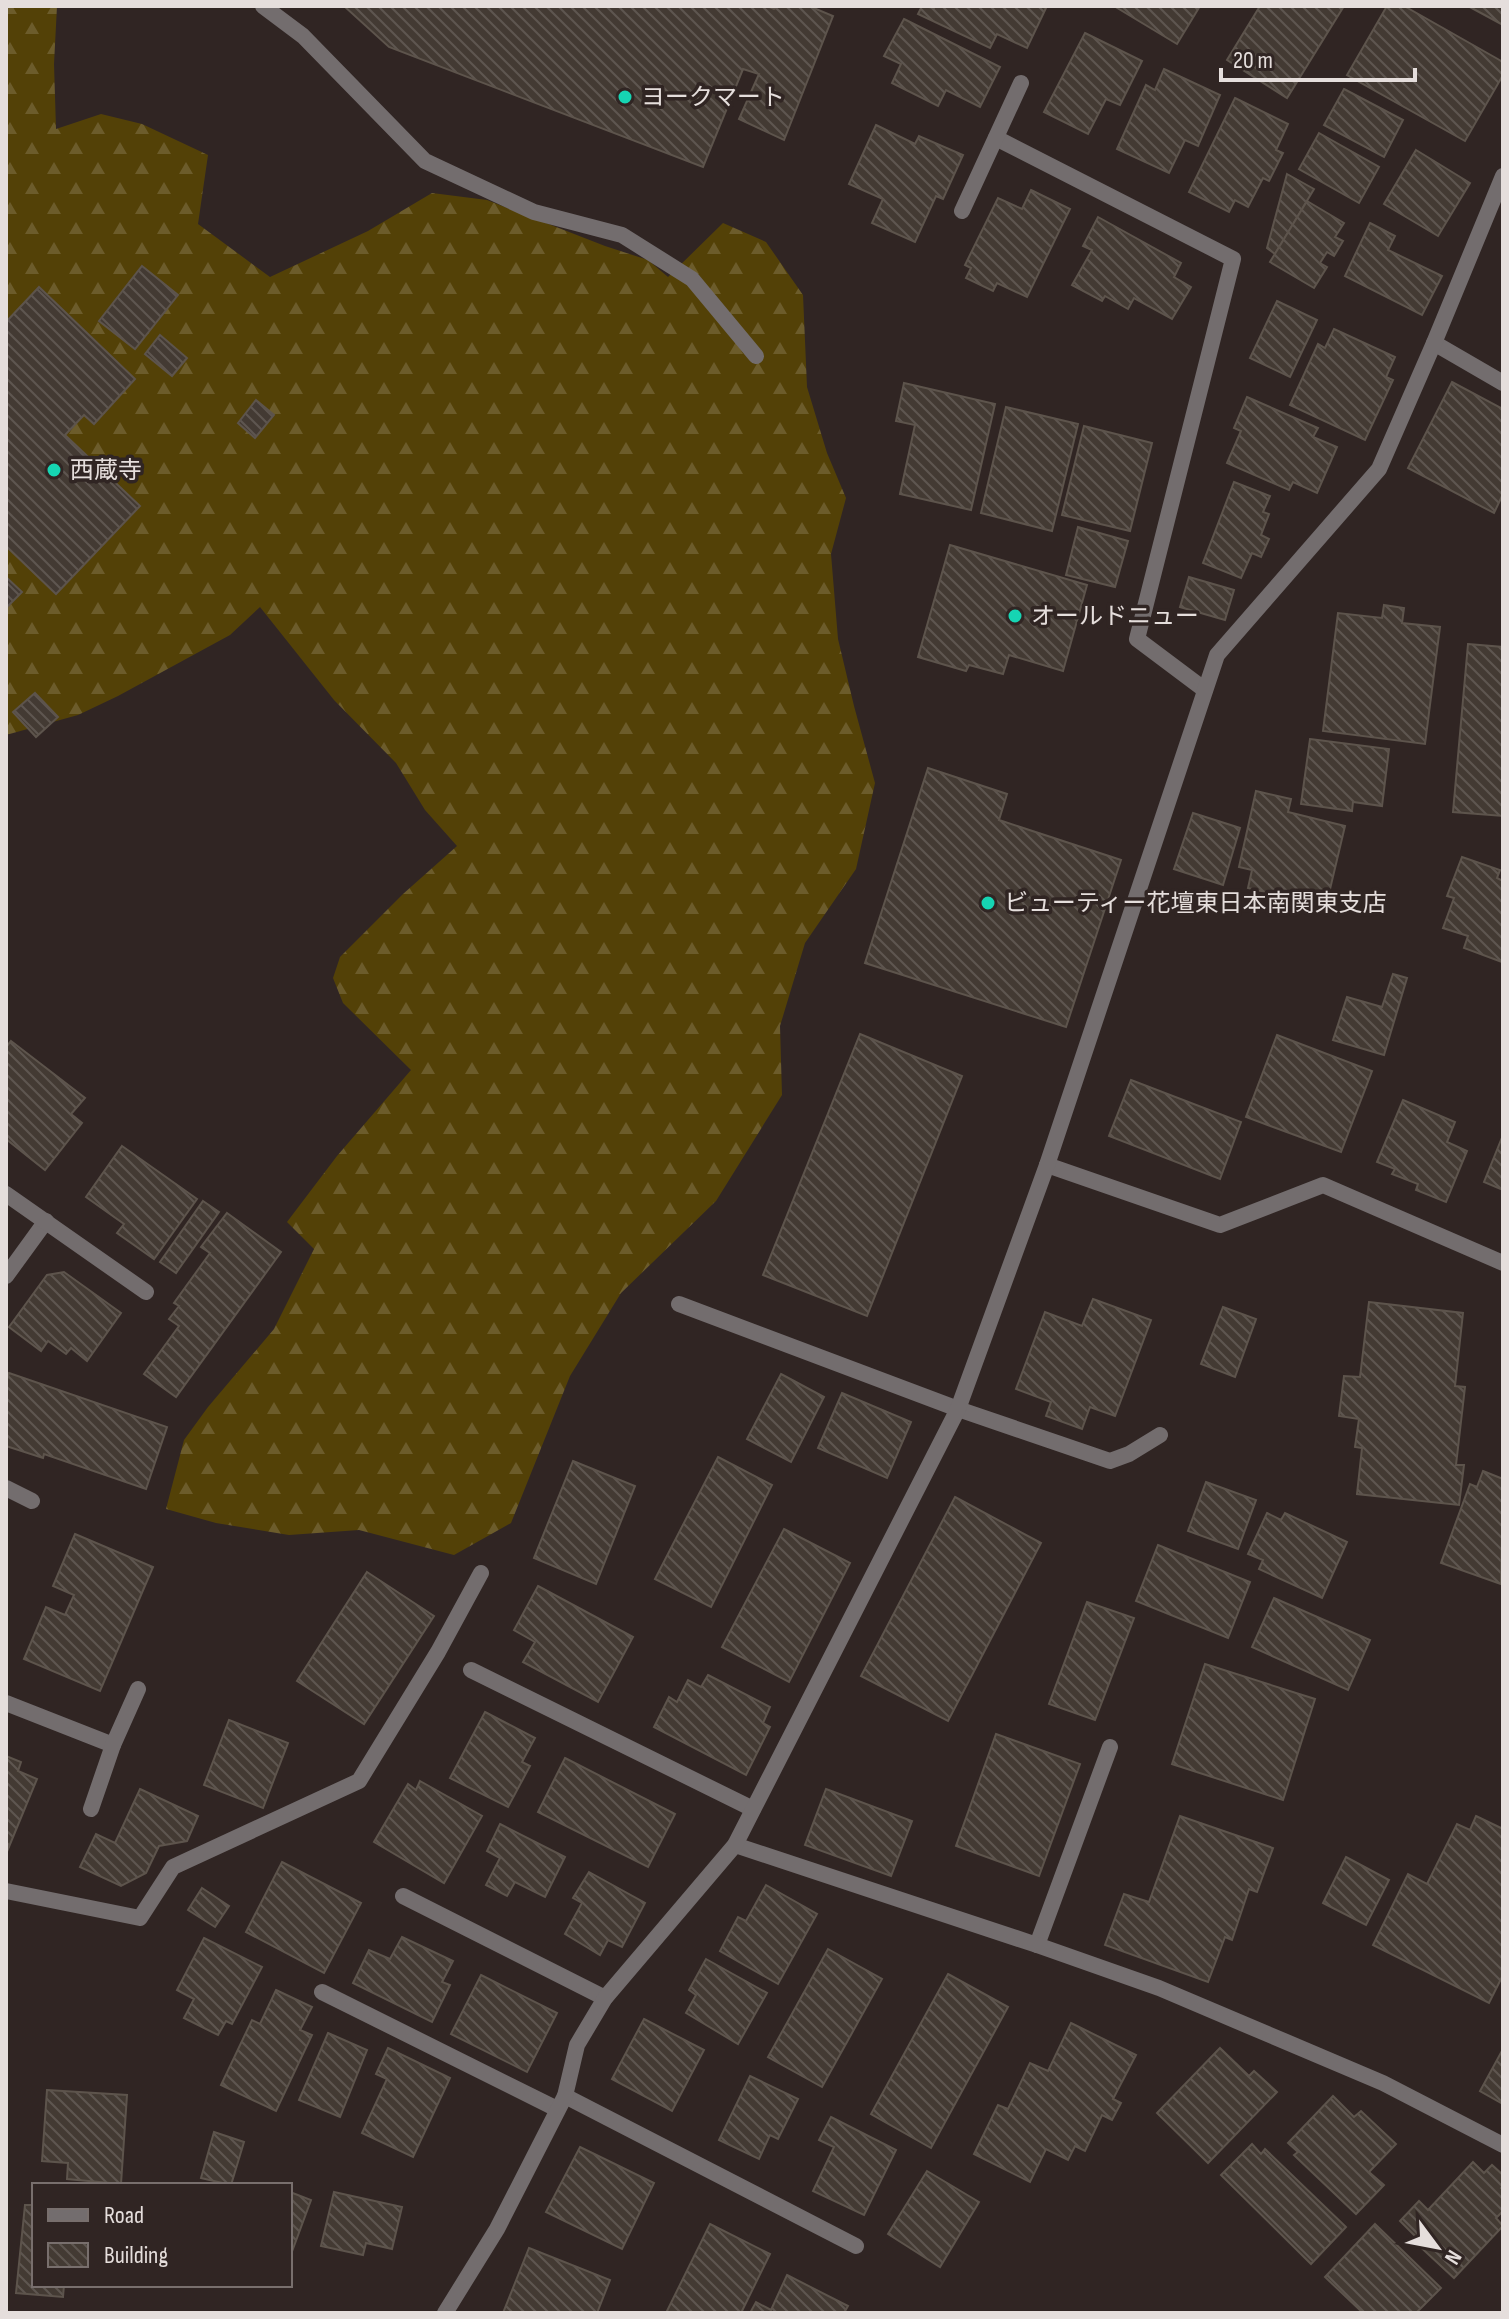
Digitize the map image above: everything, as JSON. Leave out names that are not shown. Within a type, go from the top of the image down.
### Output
[{"type":"street","points":[[263,6],[303,36],[425,161],[534,212],[622,235],[692,279],[756,356]]},
{"type":"street","points":[[962,211],[1021,83]]},
{"type":"street","points":[[996,138],[1233,259],[1137,639],[1205,690]]},
{"type":"street","points":[[445,2313],[497,2229],[561,2102],[577,2045],[605,1998],[735,1845],[958,1409],[1047,1165],[1217,655],[1379,469],[1503,176]]},
{"type":"street","points":[[1434,343],[1503,383]]},
{"type":"street","points":[[1047,1165],[1220,1225],[1323,1185],[1503,1263]]},
{"type":"street","points":[[6,1194],[146,1292]]},
{"type":"street","points":[[6,1276],[46,1221]]},
{"type":"street","points":[[679,1304],[958,1409],[1110,1461],[1129,1454],[1160,1435]]},
{"type":"street","points":[[6,1488],[32,1501]]},
{"type":"street","points":[[6,1891],[140,1918],[173,1867],[359,1781],[438,1652],[481,1573]]},
{"type":"street","points":[[471,1670],[753,1809]]},
{"type":"street","points":[[91,1809],[113,1745],[138,1689]]},
{"type":"street","points":[[6,1703],[113,1745]]},
{"type":"street","points":[[1037,1945],[1110,1747]]},
{"type":"street","points":[[735,1845],[1159,1988],[1383,2083],[1503,2145]]},
{"type":"street","points":[[403,1896],[605,1998]]},
{"type":"street","points":[[322,1992],[561,2102],[856,2246]]},
{"type":"green space","points":[[6,6],[57,6],[54,64],[56,129],[101,114],[142,124],[208,155],[198,224],[270,277],[368,231],[432,193],[487,200],[648,260],[668,277],[723,223],[766,242],[803,295],[807,387],[827,453],[846,498],[831,554],[838,639],[875,783],[856,869],[805,943],[780,1026],[782,1095],[716,1201],[621,1293],[570,1376],[511,1523],[454,1555],[359,1530],[289,1535],[216,1523],[166,1509],[184,1440],[274,1329],[314,1249],[287,1222],[337,1156],[411,1070],[343,1003],[333,978],[340,957],[457,846],[425,810],[396,763],[334,700],[260,607],[230,635],[118,696],[78,715],[6,735]]},
{"type":"building","name":"ヨークマート","points":[[344,6],[767,6],[774,9],[780,6],[809,6],[833,16],[784,140],[739,119],[759,74],[743,69],[703,167],[389,47]]},
{"type":"building","points":[[922,6],[1046,8],[1027,48],[997,34],[990,48],[918,14]]},
{"type":"building","points":[[1114,6],[1200,6],[1177,44]]},
{"type":"building","points":[[1260,6],[1344,6],[1287,98],[1227,60]]},
{"type":"building","points":[[1387,6],[1404,6],[1503,62],[1503,75],[1465,141],[1347,75]]},
{"type":"building","points":[[1468,6],[1503,6],[1503,25]]},
{"type":"building","points":[[904,19],[1000,67],[980,107],[946,90],[938,106],[892,83],[901,64],[884,56]]},
{"type":"building","points":[[1085,33],[1142,61],[1120,105],[1106,99],[1088,134],[1044,112]]},
{"type":"building","points":[[1164,69],[1220,95],[1198,146],[1185,140],[1169,173],[1117,149],[1146,85],[1155,90]]},
{"type":"building","points":[[1344,89],[1403,120],[1384,157],[1324,125]]},
{"type":"building","points":[[1235,98],[1288,124],[1276,150],[1283,153],[1269,181],[1263,178],[1248,207],[1235,200],[1229,212],[1189,192]]},
{"type":"building","points":[[876,125],[915,144],[919,136],[963,155],[943,199],[936,196],[915,242],[872,223],[883,199],[849,184]]},
{"type":"building","points":[[1319,133],[1379,167],[1359,203],[1299,169]]},
{"type":"building","points":[[1416,150],[1470,183],[1438,236],[1384,204]]},
{"type":"building","points":[[1287,174],[1314,189],[1275,254],[1267,248]]},
{"type":"building","points":[[1031,190],[1070,209],[1027,297],[997,283],[993,291],[966,278],[971,268],[965,265],[998,198],[1022,209]]},
{"type":"building","points":[[1307,201],[1344,223],[1335,237],[1343,241],[1334,256],[1327,252],[1320,263],[1327,267],[1314,288],[1270,262]]},
{"type":"building","points":[[1098,217],[1181,263],[1174,277],[1191,287],[1172,319],[1134,298],[1128,309],[1105,296],[1102,301],[1072,285],[1092,250],[1083,246]]},
{"type":"building","points":[[1370,223],[1395,236],[1388,250],[1442,276],[1422,315],[1345,276]]},
{"type":"building","points":[[142,266],[178,295],[135,349],[99,321]]},
{"type":"building","name":"西蔵寺","points":[[39,287],[135,379],[94,424],[84,415],[65,435],[140,506],[56,594],[6,546],[6,322]]},
{"type":"building","points":[[1277,301],[1317,320],[1290,377],[1250,358]]},
{"type":"building","points":[[1334,329],[1395,357],[1386,377],[1393,380],[1365,440],[1290,405],[1318,344],[1325,348]]},
{"type":"building","points":[[160,335],[187,358],[172,376],[145,354]]},
{"type":"building","points":[[1452,382],[1503,409],[1503,494],[1494,513],[1408,468]]},
{"type":"building","points":[[904,383],[995,404],[971,510],[900,494],[915,425],[896,421]]},
{"type":"building","points":[[1247,397],[1318,428],[1313,437],[1337,447],[1317,493],[1293,482],[1289,490],[1227,463],[1241,431],[1234,428]]},
{"type":"building","points":[[256,400],[274,415],[255,438],[238,423]]},
{"type":"building","points":[[1006,407],[1078,424],[1052,531],[981,513]]},
{"type":"building","points":[[1084,426],[1152,443],[1130,531],[1062,515]]},
{"type":"building","points":[[1234,482],[1270,496],[1263,512],[1269,514],[1261,535],[1269,539],[1261,557],[1252,553],[1241,578],[1203,563]]},
{"type":"building","points":[[1078,527],[1128,541],[1115,587],[1066,575]]},
{"type":"building","points":[[950,545],[1087,585],[1063,671],[1009,655],[1003,674],[969,665],[966,671],[918,657]]},
{"type":"building","points":[[6,577],[22,592],[6,608]]},
{"type":"building","points":[[1189,577],[1234,590],[1225,620],[1180,607]]},
{"type":"building","points":[[1384,605],[1404,608],[1402,623],[1440,627],[1425,744],[1323,731],[1338,613],[1382,618]]},
{"type":"building","points":[[1468,644],[1503,647],[1503,816],[1453,812]]},
{"type":"building","points":[[35,693],[58,717],[36,737],[13,712]]},
{"type":"building","points":[[1310,739],[1389,749],[1382,806],[1353,802],[1352,811],[1301,804]]},
{"type":"building","points":[[928,768],[1007,794],[999,820],[1121,860],[1066,1027],[865,963]]},
{"type":"building","points":[[1256,791],[1291,799],[1288,812],[1345,826],[1326,906],[1248,888],[1252,870],[1239,867]]},
{"type":"building","points":[[1193,813],[1240,828],[1223,885],[1174,869]]},
{"type":"building","points":[[1462,857],[1500,870],[1497,878],[1503,881],[1502,962],[1464,948],[1468,936],[1443,928],[1454,898],[1447,896]]},
{"type":"building","points":[[1393,974],[1407,978],[1384,1055],[1333,1040],[1347,997],[1382,1007]]},
{"type":"building","points":[[860,1034],[962,1076],[867,1316],[763,1275]]},
{"type":"building","points":[[1277,1035],[1372,1071],[1341,1152],[1246,1117]]},
{"type":"building","points":[[11,1041],[85,1098],[71,1114],[82,1123],[45,1170],[6,1139],[6,1047]]},
{"type":"building","points":[[1131,1080],[1241,1122],[1220,1179],[1109,1136]]},
{"type":"building","points":[[1403,1100],[1455,1122],[1447,1142],[1467,1151],[1446,1202],[1416,1190],[1418,1184],[1392,1174],[1395,1169],[1377,1162]]},
{"type":"building","points":[[1503,1135],[1503,1190],[1484,1182]]},
{"type":"building","points":[[122,1146],[197,1199],[154,1259],[117,1233],[124,1224],[86,1197]]},
{"type":"building","points":[[203,1201],[219,1212],[176,1273],[160,1262]]},
{"type":"building","points":[[227,1213],[281,1252],[176,1397],[144,1374],[179,1326],[169,1319],[179,1306],[174,1303],[210,1253],[201,1247]]},
{"type":"building","points":[[64,1272],[121,1313],[87,1361],[71,1348],[66,1354],[48,1341],[41,1351],[9,1327],[47,1275]]},
{"type":"building","points":[[1093,1299],[1151,1320],[1115,1416],[1090,1407],[1082,1429],[1046,1416],[1051,1402],[1016,1389],[1045,1312],[1082,1326]]},
{"type":"building","points":[[1369,1302],[1463,1313],[1455,1386],[1465,1387],[1456,1465],[1464,1465],[1459,1505],[1357,1494],[1362,1448],[1355,1447],[1359,1419],[1339,1416],[1344,1376],[1360,1377]]},
{"type":"building","points":[[1223,1307],[1256,1319],[1235,1377],[1201,1364]]},
{"type":"building","points":[[9,1373],[167,1427],[146,1489],[44,1454],[43,1458],[6,1446],[6,1383]]},
{"type":"building","points":[[781,1374],[824,1397],[791,1462],[747,1439]]},
{"type":"building","points":[[842,1393],[911,1422],[887,1478],[818,1448]]},
{"type":"building","points":[[718,1457],[772,1485],[711,1607],[655,1579]]},
{"type":"building","points":[[573,1461],[635,1486],[596,1584],[534,1558]]},
{"type":"building","points":[[1483,1471],[1503,1479],[1501,1584],[1441,1563],[1470,1484],[1477,1487]]},
{"type":"building","points":[[1206,1482],[1256,1500],[1238,1549],[1188,1531]]},
{"type":"building","points":[[955,1497],[1041,1543],[948,1721],[861,1676]]},
{"type":"building","points":[[1267,1513],[1281,1520],[1285,1513],[1347,1542],[1322,1598],[1259,1569],[1263,1560],[1248,1554]]},
{"type":"building","points":[[784,1529],[850,1563],[789,1682],[722,1647]]},
{"type":"building","points":[[75,1534],[153,1567],[100,1691],[24,1659],[46,1607],[65,1615],[74,1595],[53,1586]]},
{"type":"building","points":[[1158,1545],[1250,1582],[1228,1638],[1136,1601]]},
{"type":"building","points":[[367,1572],[434,1616],[364,1724],[297,1681]]},
{"type":"building","points":[[538,1586],[633,1637],[598,1702],[523,1662],[535,1642],[514,1630]]},
{"type":"building","points":[[1274,1598],[1370,1640],[1348,1690],[1252,1647]]},
{"type":"building","points":[[1087,1602],[1134,1618],[1095,1720],[1049,1704]]},
{"type":"building","points":[[1205,1664],[1315,1699],[1283,1800],[1172,1764]]},
{"type":"building","points":[[708,1675],[770,1707],[763,1723],[770,1727],[746,1775],[654,1727],[669,1697],[677,1702],[688,1680],[701,1687]]},
{"type":"building","points":[[485,1712],[535,1738],[522,1762],[530,1766],[508,1807],[450,1778]]},
{"type":"building","points":[[229,1720],[288,1743],[263,1808],[204,1785]]},
{"type":"building","points":[[996,1734],[1080,1764],[1039,1876],[956,1846]]},
{"type":"building","points":[[6,1756],[21,1762],[18,1771],[37,1779],[6,1854]]},
{"type":"building","points":[[565,1758],[675,1814],[648,1867],[538,1812]]},
{"type":"building","points":[[420,1781],[482,1816],[444,1883],[374,1842],[408,1784],[416,1790]]},
{"type":"building","points":[[140,1789],[198,1816],[187,1841],[159,1846],[146,1873],[121,1886],[80,1867],[96,1834],[115,1843]]},
{"type":"building","points":[[826,1789],[912,1821],[891,1876],[805,1845]]},
{"type":"building","points":[[1180,1816],[1273,1848],[1257,1892],[1249,1889],[1232,1940],[1225,1937],[1208,1982],[1105,1945],[1124,1894],[1149,1902]]},
{"type":"building","points":[[1476,1816],[1503,1829],[1503,1975],[1489,2003],[1373,1945],[1408,1874],[1427,1884],[1457,1824],[1470,1830]]},
{"type":"building","points":[[500,1824],[565,1857],[545,1897],[515,1882],[507,1896],[486,1885],[500,1858],[487,1851]]},
{"type":"building","points":[[1346,1857],[1389,1880],[1366,1925],[1323,1903]]},
{"type":"building","points":[[282,1862],[361,1903],[324,1973],[246,1932]]},
{"type":"building","points":[[589,1872],[645,1903],[622,1947],[608,1940],[600,1955],[565,1934],[582,1903],[573,1898]]},
{"type":"building","points":[[766,1885],[817,1914],[778,1984],[720,1951],[738,1917],[746,1921]]},
{"type":"building","points":[[202,1888],[229,1906],[215,1927],[188,1910]]},
{"type":"building","points":[[402,1937],[453,1961],[442,1982],[450,1985],[432,2022],[353,1983],[369,1950],[390,1959]]},
{"type":"building","points":[[204,1938],[262,1967],[232,2024],[226,2021],[218,2035],[184,2018],[194,1999],[177,1990]]},
{"type":"building","points":[[828,1949],[882,1979],[822,2087],[768,2057]]},
{"type":"building","points":[[706,1959],[767,1993],[738,2044],[686,2013],[696,1995],[689,1990]]},
{"type":"building","points":[[948,1974],[1008,2007],[931,2148],[871,2114]]},
{"type":"building","points":[[481,1975],[557,2013],[527,2072],[451,2034]]},
{"type":"building","points":[[276,1990],[312,2007],[300,2030],[312,2035],[276,2111],[221,2085],[252,2020],[260,2024]]},
{"type":"building","points":[[644,2019],[704,2050],[672,2111],[612,2079]]},
{"type":"building","points":[[1071,2023],[1136,2055],[1113,2099],[1121,2103],[1112,2120],[1102,2115],[1085,2151],[1075,2146],[1068,2160],[1046,2149],[1030,2182],[974,2154],[998,2105],[1008,2109],[1030,2063],[1048,2071]]},
{"type":"building","points":[[328,2033],[367,2050],[340,2117],[299,2100]]},
{"type":"building","points":[[388,2048],[450,2078],[413,2157],[362,2133],[387,2079],[376,2074]]},
{"type":"building","points":[[1220,2048],[1249,2076],[1254,2071],[1277,2092],[1208,2163],[1157,2113]]},
{"type":"building","points":[[1503,2049],[1503,2104],[1480,2091]]},
{"type":"building","points":[[750,2076],[798,2099],[778,2139],[770,2135],[759,2159],[719,2140]]},
{"type":"building","points":[[47,2090],[127,2095],[121,2183],[67,2179],[68,2163],[42,2161]]},
{"type":"building","points":[[1333,2096],[1354,2117],[1361,2111],[1396,2144],[1369,2172],[1384,2185],[1356,2214],[1294,2155],[1298,2152],[1288,2143]]},
{"type":"building","points":[[831,2117],[896,2150],[864,2215],[813,2191],[834,2147],[819,2140]]},
{"type":"building","points":[[214,2132],[244,2142],[232,2183],[201,2178]]},
{"type":"building","points":[[1252,2144],[1261,2154],[1265,2149],[1346,2227],[1311,2264],[1221,2175]]},
{"type":"building","points":[[580,2147],[654,2183],[622,2249],[546,2212]]},
{"type":"building","points":[[1473,2162],[1484,2173],[1492,2165],[1503,2175],[1503,2211],[1496,2218],[1503,2226],[1454,2278],[1414,2241],[1417,2238],[1400,2221],[1419,2201],[1428,2210]]},
{"type":"building","points":[[927,2171],[979,2202],[940,2267],[888,2234]]},
{"type":"building","points":[[334,2192],[402,2207],[392,2249],[366,2243],[363,2255],[321,2246]]},
{"type":"building","points":[[292,2193],[311,2200],[292,2252]]},
{"type":"building","points":[[25,2205],[32,2205],[32,2287],[64,2287],[63,2297],[16,2293]]},
{"type":"building","points":[[710,2224],[770,2254],[741,2313],[666,2313]]},
{"type":"building","points":[[1375,2224],[1441,2288],[1416,2313],[1363,2313],[1325,2277]]},
{"type":"building","points":[[529,2248],[610,2280],[597,2313],[503,2313]]},
{"type":"building","points":[[787,2275],[848,2306],[844,2313],[750,2313],[756,2302],[771,2310]]},
{"type":"place","name":"ヨークマート","points":[[625,97]]},
{"type":"place","name":"西蔵寺","points":[[54,470]]},
{"type":"place","name":"オールドニュー","points":[[1015,616]]},
{"type":"place","name":"ビューティー花壇東日本南関東支店","points":[[988,903]]}]
